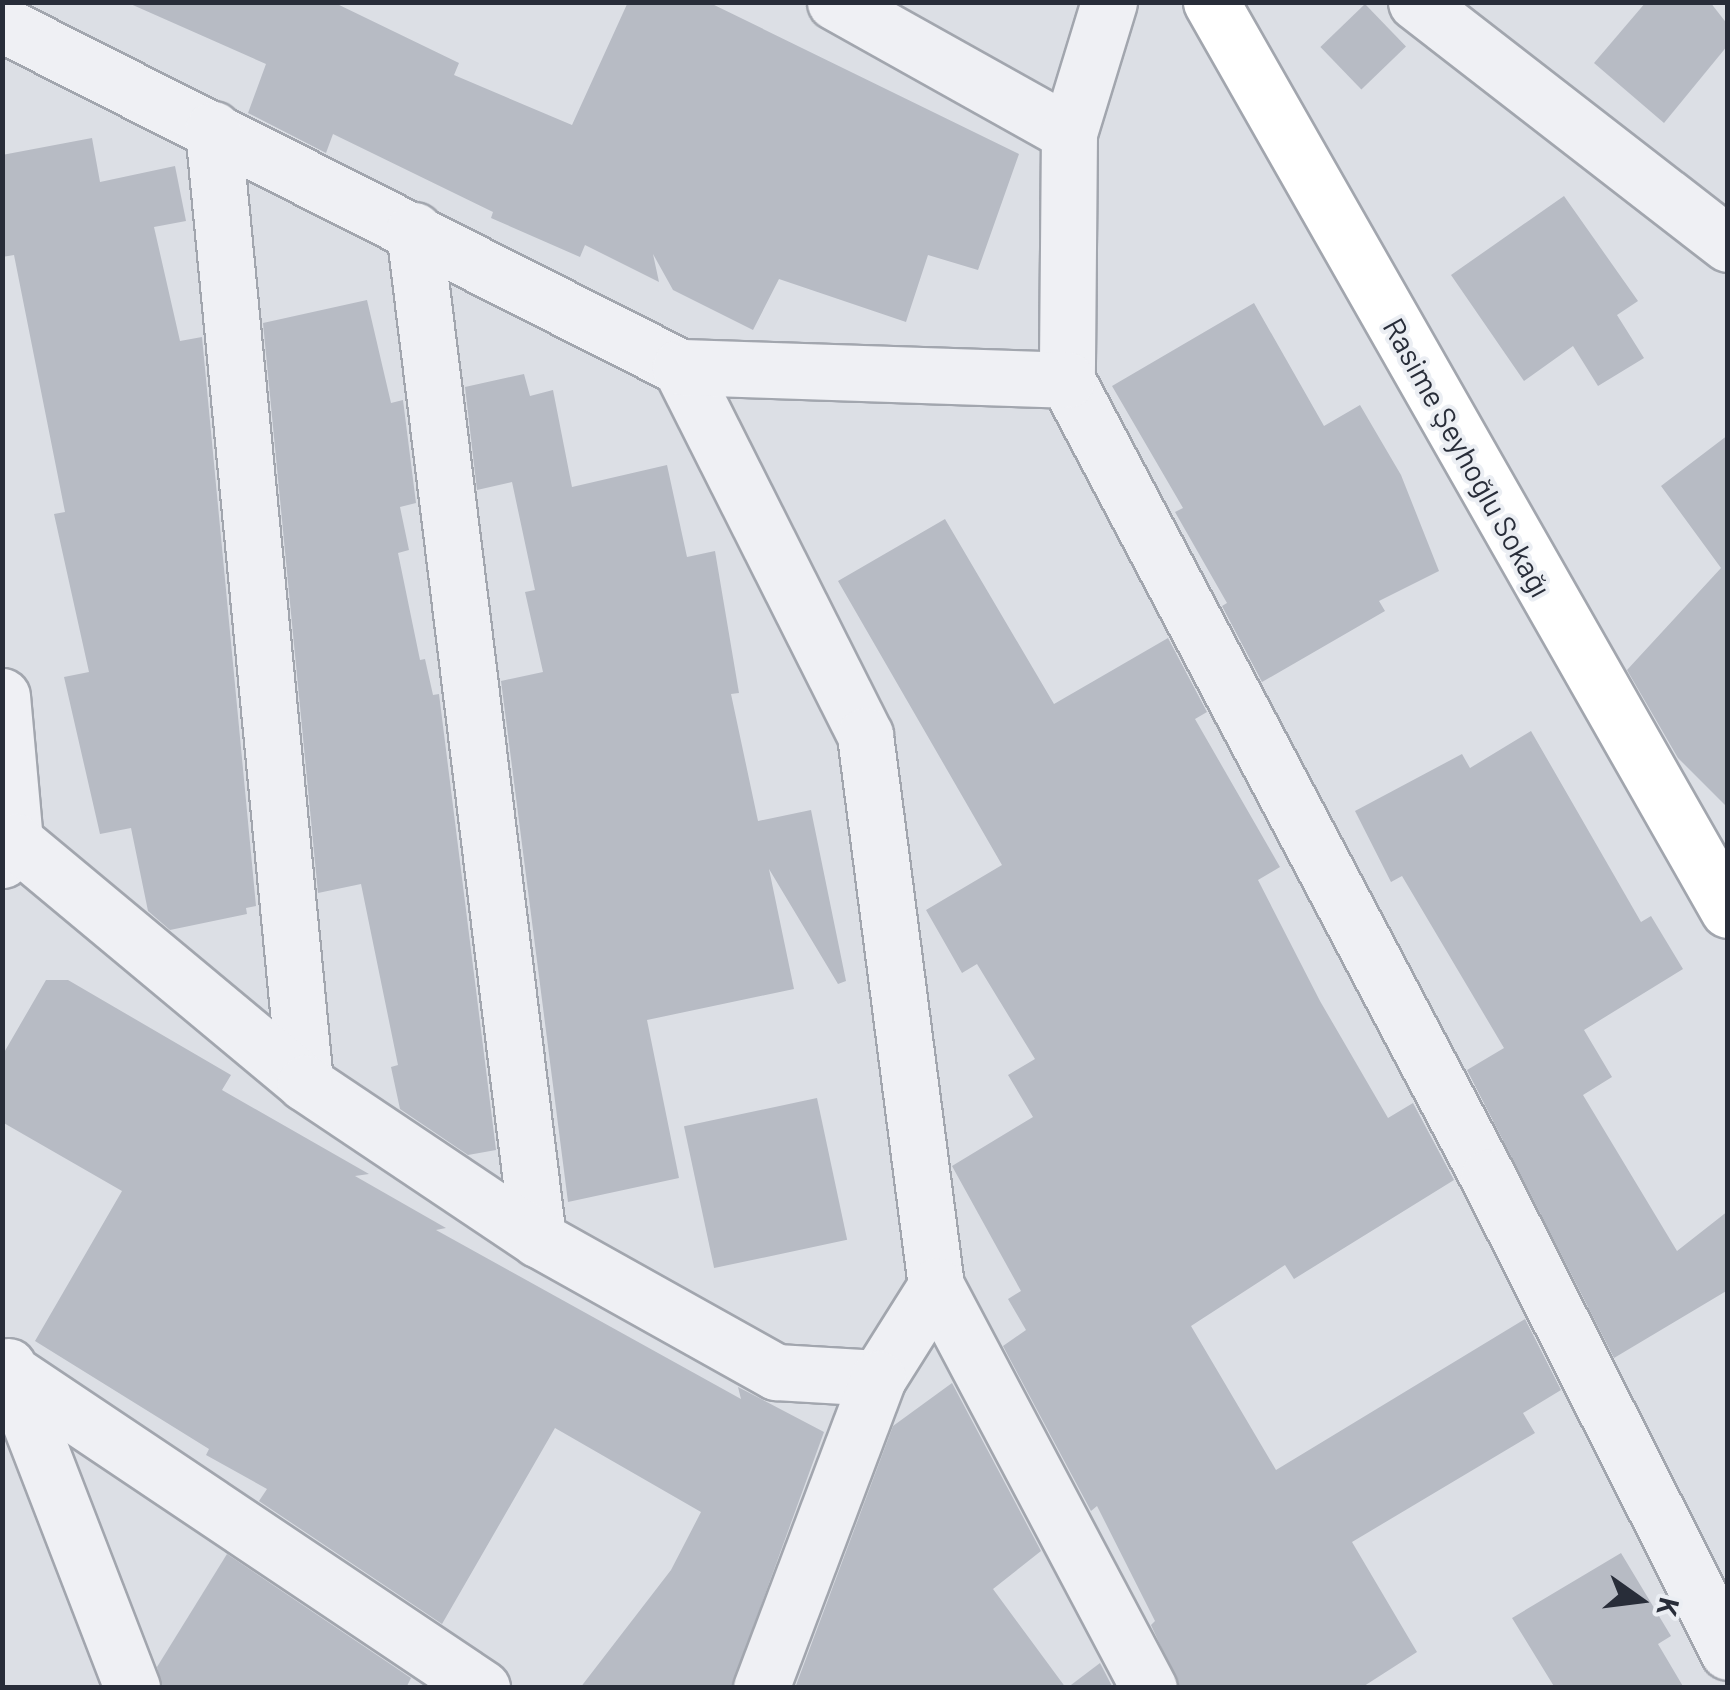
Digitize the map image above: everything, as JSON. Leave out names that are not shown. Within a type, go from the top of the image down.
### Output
[{"type":"main road","name":"Rasime Şeyhoğlu Sokağı","points":[[1211,2],[1728,910]]},
{"type":"street","points":[[835,2],[1069,132]]},
{"type":"street","points":[[1109,2],[1069,132],[1067,380],[1488,1176],[1728,1652]]},
{"type":"street","points":[[1416,2],[1728,244]]},
{"type":"street","points":[[2,24],[680,367],[1067,380]]},
{"type":"street","points":[[213,129],[305,1083]]},
{"type":"street","points":[[414,230],[538,1240]]},
{"type":"street","points":[[680,367],[864,736],[936,1286],[1149,1688]]},
{"type":"street","points":[[2,696],[9,850],[305,1083],[538,1240],[776,1372],[878,1378]]},
{"type":"street","points":[[761,1688],[878,1378],[936,1286]]},
{"type":"street","points":[[7,1363],[132,1688]]},
{"type":"street","points":[[7,1363],[482,1688]]},
{"type":"building","points":[[126,2],[333,2],[459,63],[454,75],[572,125],[628,2],[708,2],[1019,154],[978,270],[928,255],[906,322],[779,279],[753,330],[673,290],[653,254],[659,282],[585,245],[580,257],[491,218],[493,212],[333,134],[326,153],[248,113],[266,64]]},
{"type":"building","points":[[1646,2],[1710,2],[1728,25],[1728,45],[1664,123],[1594,63]]},
{"type":"building","points":[[1365,4],[1406,46],[1361,90],[1320,47]]},
{"type":"building","points":[[92,138],[100,182],[175,166],[186,221],[154,227],[180,341],[202,337],[256,906],[246,908],[247,914],[170,930],[148,911],[131,828],[100,834],[64,677],[89,672],[54,514],[65,512],[14,255],[2,257],[2,155]]},
{"type":"building","points":[[1564,196],[1638,301],[1617,315],[1644,358],[1598,386],[1573,346],[1524,381],[1451,275]]},
{"type":"building","points":[[367,300],[391,403],[403,400],[416,503],[400,507],[409,550],[398,553],[420,660],[425,659],[433,695],[439,694],[496,1150],[468,1155],[400,1109],[391,1067],[398,1065],[361,884],[318,893],[263,323]]},
{"type":"building","points":[[1254,303],[1324,426],[1360,405],[1401,475],[1439,571],[1379,601],[1385,611],[1262,682],[1222,606],[1227,603],[1175,512],[1183,508],[1112,386]]},
{"type":"building","points":[[524,374],[530,396],[553,390],[572,487],[667,465],[687,557],[715,551],[739,693],[731,694],[758,821],[811,810],[846,981],[838,984],[769,869],[794,989],[647,1020],[679,1178],[568,1202],[501,681],[543,672],[525,592],[535,590],[512,482],[477,490],[465,387]]},
{"type":"building","points":[[1728,435],[1728,808],[1678,758],[1627,670],[1721,568],[1661,486]]},
{"type":"building","points":[[945,519],[1054,704],[1168,638],[1207,712],[1195,719],[1280,867],[1258,880],[1320,1001],[1388,1118],[1413,1103],[1454,1180],[1294,1279],[1285,1265],[1191,1326],[1276,1470],[1525,1319],[1561,1390],[1523,1413],[1535,1433],[1352,1542],[1417,1652],[1361,1688],[1180,1688],[1151,1625],[1155,1621],[1097,1506],[1091,1511],[1003,1346],[1026,1330],[1008,1299],[1021,1291],[952,1166],[1033,1117],[1008,1075],[1035,1059],[977,964],[962,973],[926,910],[1002,865],[838,581]]},
{"type":"building","points":[[1531,731],[1641,922],[1651,916],[1683,969],[1584,1030],[1612,1077],[1583,1095],[1677,1251],[1728,1211],[1728,1290],[1614,1358],[1467,1070],[1504,1048],[1402,876],[1391,882],[1355,811],[1462,754],[1470,768]]},
{"type":"building","points":[[46,980],[68,980],[231,1075],[222,1090],[369,1174],[355,1176],[446,1228],[436,1230],[741,1399],[738,1387],[824,1432],[731,1688],[580,1688],[671,1570],[701,1512],[555,1428],[442,1624],[259,1501],[267,1489],[206,1455],[209,1449],[35,1341],[122,1191],[2,1122],[2,1056]]},
{"type":"building","points":[[817,1098],[847,1240],[714,1268],[684,1126]]},
{"type":"building","points":[[952,1383],[1041,1551],[993,1589],[1066,1688],[795,1688],[893,1426]]},
{"type":"building","points":[[1621,1553],[1671,1636],[1658,1644],[1684,1688],[1555,1688],[1512,1618]]},
{"type":"building","points":[[227,1554],[411,1678],[406,1688],[162,1688],[157,1667]]},
{"type":"building","points":[[1100,1663],[1113,1688],[1067,1688]]}]
